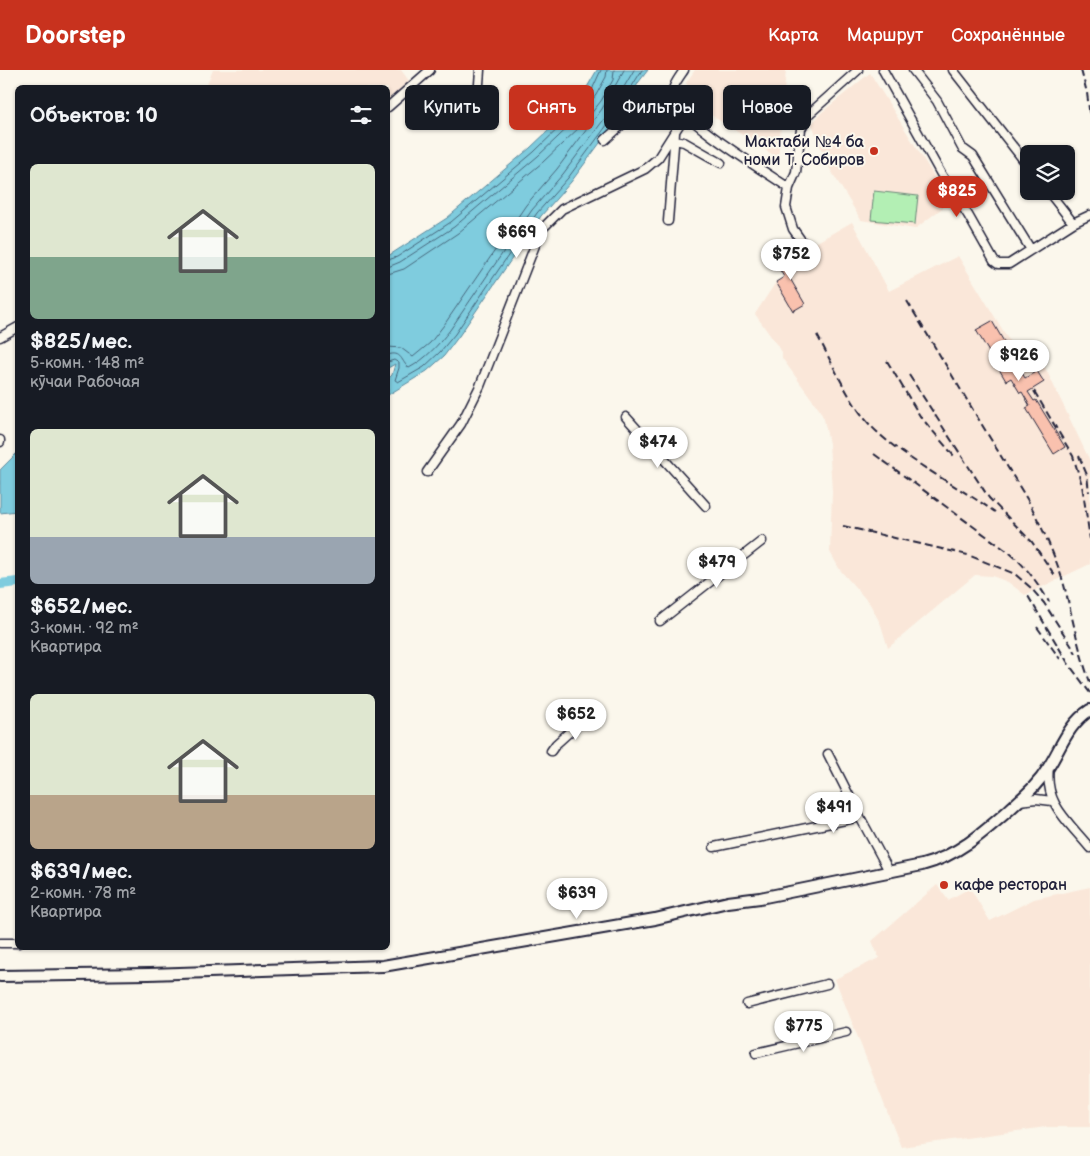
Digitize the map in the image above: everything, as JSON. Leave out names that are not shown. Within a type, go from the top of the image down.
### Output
[{"type":"main road","points":[[0,976],[149,974],[383,966],[655,919],[728,902],[760,898],[929,863],[953,853],[983,833],[1019,801],[1049,767],[1073,725],[1090,710]]},
{"type":"street","points":[[390,105],[430,70]]},
{"type":"street","points":[[479,84],[480,70]]},
{"type":"street","points":[[675,85],[684,70]]},
{"type":"street","points":[[807,248],[793,229],[786,207],[789,188],[796,172],[804,123],[816,108],[858,70]]},
{"type":"street","points":[[883,70],[941,174],[994,261],[998,264],[1009,264],[1073,223],[1088,216]]},
{"type":"street","points":[[913,70],[937,101],[962,148],[973,156],[1031,250]]},
{"type":"street","points":[[953,70],[1020,155]]},
{"type":"street","points":[[605,140],[616,130]]},
{"type":"street","points":[[705,130],[789,188]]},
{"type":"street","points":[[668,221],[675,131]]},
{"type":"street","points":[[428,472],[461,424],[480,386],[540,230],[550,218],[562,209],[645,169],[658,158],[675,131]]},
{"type":"street","points":[[675,140],[684,142],[721,163]]},
{"type":"street","points":[[1055,200],[1073,223]]},
{"type":"street","points":[[0,337],[15,329]]},
{"type":"street","points":[[626,417],[706,506]]},
{"type":"street","points":[[660,621],[762,541]]},
{"type":"street","points":[[551,751],[556,744],[585,718]]},
{"type":"street","points":[[828,754],[889,871]]},
{"type":"street","points":[[1049,767],[1048,789],[1052,802],[1090,848]]},
{"type":"street","points":[[1019,801],[1036,799],[1052,802]]},
{"type":"street","points":[[714,847],[860,817]]},
{"type":"street","points":[[0,943],[15,943]]},
{"type":"street","points":[[747,1004],[826,984]]},
{"type":"street","points":[[756,1053],[846,1032]]},
{"type":"shaded area","points":[[213,70],[401,70],[410,82],[390,97],[390,85],[207,85]]},
{"type":"shaded area","points":[[695,70],[786,70],[785,85],[723,85],[723,123],[713,116],[713,85],[687,85],[686,83]]},
{"type":"shaded area","points":[[870,73],[950,202],[915,229],[861,220],[827,164],[812,124],[821,113]]},
{"type":"shaded area","points":[[734,130],[781,130],[778,158]]},
{"type":"shaded area","points":[[852,222],[889,291],[958,256],[1025,367],[1041,359],[1090,461],[1090,564],[1025,595],[1008,582],[992,576],[975,575],[888,648],[881,625],[870,604],[840,570],[830,552],[832,491],[829,444],[824,419],[819,409],[782,358],[782,352],[755,314],[776,282],[784,277],[777,265]]},
{"type":"shaded area","points":[[937,885],[948,900],[970,888],[990,921],[1034,899],[1090,887],[1090,1127],[1046,1127],[901,1147],[835,979],[879,958],[872,941]]},
{"type":"green space","points":[[874,191],[918,196],[915,224],[871,220]]},
{"type":"water","points":[[597,70],[648,70],[637,85],[604,85],[604,130],[610,130],[571,182],[541,216],[444,356],[427,371],[390,394],[390,377],[395,364],[390,367],[390,255],[447,218],[549,130],[594,130],[594,85],[588,85]]},
{"type":"water","points":[[15,455],[15,511],[0,513],[0,470]]},
{"type":"building","points":[[800,252],[806,264],[788,275],[805,304],[793,311],[776,282],[784,277],[777,265]]},
{"type":"building","points":[[992,321],[1025,378],[1037,371],[1044,382],[1028,392],[1034,401],[1036,400],[1065,447],[1054,454],[1026,408],[1030,406],[1022,392],[1020,393],[1011,378],[1006,381],[976,330]]},
{"type":"waterway","points":[[0,584],[15,582]]},
{"type":"railway","points":[[1081,70],[1087,93],[1090,117]]},
{"type":"railway","points":[[907,301],[1030,504],[1040,524],[1061,575],[1090,682]]},
{"type":"railway","points":[[817,335],[856,407],[872,427],[899,450],[995,512]]},
{"type":"railway","points":[[887,361],[920,416],[954,456]]},
{"type":"railway","points":[[909,375],[989,498],[1032,542],[1056,577]]},
{"type":"railway","points":[[1034,391],[1073,456],[1082,485],[1090,539]]},
{"type":"railway","points":[[874,454],[1011,554],[1032,576],[1049,602]]},
{"type":"railway","points":[[1079,456],[1087,475],[1089,492]]},
{"type":"railway","points":[[843,526],[968,555],[1015,574],[1044,603],[1076,653]]},
{"type":"railway","points":[[1028,596],[1068,663],[1090,693]]},
{"type":"railway","points":[[1037,627],[1060,659]]},
{"type":"place","name":"Мактаби №4 ба номи Т. Собиров","points":[[874,151]]},
{"type":"place","name":"кафе ресторан","points":[[944,885]]}]
